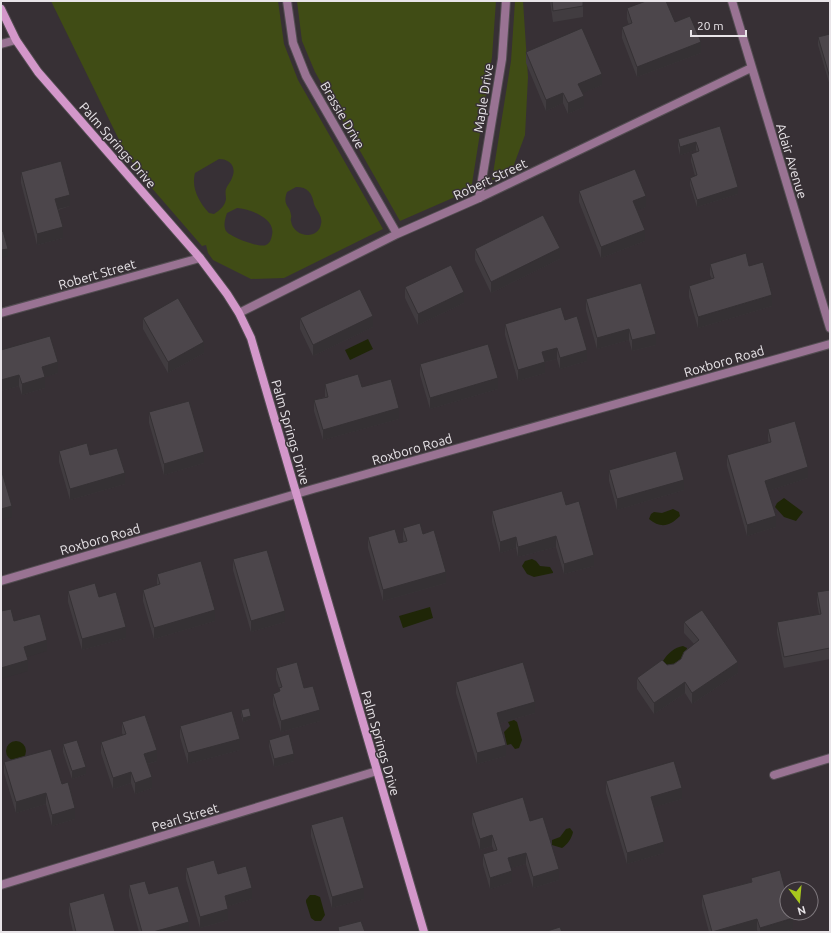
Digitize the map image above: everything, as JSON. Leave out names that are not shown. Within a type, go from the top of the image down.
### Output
[{"type":"street","name":"Brassie Drive","points":[[287,1],[293,43],[306,76],[397,234]]},
{"type":"street","name":"Maple Drive","points":[[479,198],[502,59],[506,1]]},
{"type":"street","name":"Adair Avenue","points":[[732,1],[830,328]]},
{"type":"street","name":"Palm Springs Drive","points":[[1,8],[16,40],[38,72],[200,258],[227,294],[239,313],[251,338],[424,932]]},
{"type":"street","points":[[1,44],[16,40]]},
{"type":"street","name":"Robert Street","points":[[239,313],[397,234],[479,198],[751,68]]},
{"type":"street","name":"Robert Street","points":[[1,314],[200,258]]},
{"type":"street","name":"Roxboro Road","points":[[1,581],[296,494],[830,344]]},
{"type":"street","points":[[774,775],[830,758]]},
{"type":"street","name":"Pearl Street","points":[[1,884],[377,772]]},
{"type":"green space","points":[[51,1],[278,1],[284,44],[298,80],[383,229],[284,278],[251,279],[213,260],[208,253],[206,245],[202,246],[144,179],[124,150]],"holes":[[[219,159],[226,160],[232,164],[234,170],[226,189],[225,204],[214,214],[209,213],[199,199],[195,189],[194,179],[195,173]],[[296,187],[304,188],[309,191],[321,218],[321,224],[315,233],[306,235],[296,231],[285,200],[287,192]],[[237,208],[255,212],[266,219],[270,224],[272,229],[271,240],[266,245],[262,246],[233,236],[226,231],[225,220],[227,213]]]},
{"type":"green space","points":[[297,1],[496,1],[492,57],[471,190],[400,221],[315,72],[302,41]]},
{"type":"green space","points":[[515,1],[523,1],[528,77],[525,135],[512,170],[492,180],[511,61]]},
{"type":"shaded area","points":[[368,339],[373,349],[350,360],[345,350]]},
{"type":"shaded area","points":[[784,498],[803,512],[796,521],[784,517],[775,507],[777,503]]},
{"type":"shaded area","points":[[673,509],[679,512],[680,516],[669,524],[661,525],[649,519],[651,514],[654,512],[662,513]]},
{"type":"shaded area","points":[[532,559],[540,566],[550,567],[553,573],[534,577],[527,574],[522,566],[525,561]]},
{"type":"shaded area","points":[[430,607],[433,618],[403,628],[399,616]]},
{"type":"shaded area","points":[[683,646],[687,648],[686,653],[682,656],[679,666],[671,671],[663,661],[672,651]]},
{"type":"shaded area","points":[[514,720],[517,722],[522,740],[519,748],[515,749],[511,744],[507,745],[504,732],[510,726],[508,722]]},
{"type":"shaded area","points":[[16,741],[23,744],[26,751],[23,758],[16,761],[9,758],[6,751],[9,744]]},
{"type":"shaded area","points":[[570,828],[573,832],[566,845],[562,848],[552,845],[552,840],[560,837],[566,829]]},
{"type":"shaded area","points":[[310,895],[320,897],[325,915],[321,921],[315,921],[311,918],[306,902]]},
{"type":"building","points":[[552,1],[583,1],[583,6],[553,11]]},
{"type":"building","points":[[646,1],[666,1],[675,22],[690,16],[701,42],[637,67],[622,27],[632,23],[627,8]]},
{"type":"building","points":[[582,28],[602,74],[578,84],[584,96],[568,103],[563,93],[546,100],[526,52]]},
{"type":"building","points":[[830,34],[830,78],[818,37]]},
{"type":"building","points":[[720,126],[738,187],[697,200],[690,178],[697,175],[691,154],[699,151],[696,142],[680,147],[678,139]]},
{"type":"building","points":[[61,161],[70,195],[55,199],[63,227],[37,234],[21,172]]},
{"type":"building","points":[[635,169],[646,196],[633,201],[645,230],[601,247],[579,191]]},
{"type":"building","points":[[543,215],[560,248],[491,282],[475,249]]},
{"type":"building","points":[[3,231],[8,249],[1,250],[1,232]]},
{"type":"building","points":[[746,253],[749,266],[763,262],[772,295],[698,317],[689,286],[714,278],[710,264]]},
{"type":"building","points":[[451,265],[464,292],[418,314],[405,287]]},
{"type":"building","points":[[641,283],[656,334],[632,340],[629,329],[597,338],[586,299]]},
{"type":"building","points":[[360,289],[373,316],[313,345],[300,318]]},
{"type":"building","points":[[178,298],[204,342],[168,362],[143,318]]},
{"type":"building","points":[[561,307],[565,320],[577,316],[587,350],[560,358],[557,348],[542,352],[545,362],[518,370],[505,324]]},
{"type":"building","points":[[50,336],[58,362],[42,367],[45,377],[22,384],[19,375],[1,380],[1,350]]},
{"type":"building","points":[[488,344],[498,378],[430,398],[420,364]]},
{"type":"building","points":[[358,374],[362,387],[391,379],[399,408],[323,430],[314,400],[328,397],[325,384]]},
{"type":"building","points":[[189,401],[204,452],[164,464],[149,412]]},
{"type":"building","points":[[795,421],[808,467],[765,481],[776,516],[747,525],[727,455],[771,442],[768,429]]},
{"type":"building","points":[[87,443],[90,455],[117,448],[125,473],[70,489],[59,451]]},
{"type":"building","points":[[676,451],[684,480],[617,499],[609,470]]},
{"type":"building","points":[[1,469],[12,506],[1,509]]},
{"type":"building","points":[[562,491],[566,505],[579,501],[594,555],[564,564],[556,536],[518,547],[516,537],[500,542],[492,511]]},
{"type":"building","points":[[420,523],[423,534],[434,530],[446,572],[383,590],[368,537],[395,529],[399,543],[407,541],[403,528]]},
{"type":"building","points":[[267,550],[285,611],[251,621],[233,559]]},
{"type":"building","points":[[201,561],[215,610],[154,628],[143,590],[160,584],[157,574]]},
{"type":"building","points":[[95,583],[99,597],[116,592],[126,627],[82,639],[68,591]]},
{"type":"building","points":[[830,590],[830,648],[784,657],[777,622],[821,614],[817,592]]},
{"type":"building","points":[[11,609],[14,621],[40,614],[47,640],[24,647],[28,660],[1,668],[1,611]]},
{"type":"building","points":[[702,610],[738,662],[692,693],[685,682],[654,703],[637,678],[662,660],[667,665],[674,664],[681,659],[684,652],[699,640],[684,622]]},
{"type":"building","points":[[297,662],[304,688],[313,686],[320,710],[281,721],[273,694],[280,691],[279,688],[282,687],[276,668]]},
{"type":"building","points":[[523,662],[535,702],[497,713],[506,745],[477,753],[456,682]]},
{"type":"building","points":[[249,708],[251,716],[243,718],[241,710]]},
{"type":"building","points":[[232,711],[240,739],[188,753],[180,726]]},
{"type":"building","points":[[145,715],[157,750],[144,754],[152,777],[135,783],[131,772],[113,778],[101,742],[126,734],[122,722]]},
{"type":"building","points":[[289,734],[294,754],[274,759],[269,740]]},
{"type":"building","points":[[77,740],[86,767],[72,771],[63,744]]},
{"type":"building","points":[[51,749],[62,784],[68,782],[75,808],[52,815],[46,793],[16,802],[4,762]]},
{"type":"building","points":[[674,761],[682,788],[651,797],[664,842],[627,853],[606,781]]},
{"type":"building","points":[[523,797],[530,821],[543,817],[559,869],[533,877],[526,853],[508,858],[512,871],[490,878],[483,854],[497,850],[492,835],[480,839],[472,813]]},
{"type":"building","points":[[343,816],[364,888],[332,897],[311,825]]},
{"type":"building","points":[[214,860],[218,874],[246,866],[252,888],[225,896],[228,909],[200,917],[186,868]]},
{"type":"building","points":[[780,870],[783,881],[779,881],[779,921],[783,921],[760,928],[757,919],[712,932],[702,895],[752,882],[751,878]]},
{"type":"building","points":[[145,881],[149,894],[178,886],[189,922],[153,932],[142,932],[129,885]]},
{"type":"building","points":[[104,893],[115,932],[76,932],[69,903]]},
{"type":"building","points":[[361,921],[365,932],[339,932],[338,927]]},
{"type":"building","points":[[560,927],[562,932],[544,932]]}]
